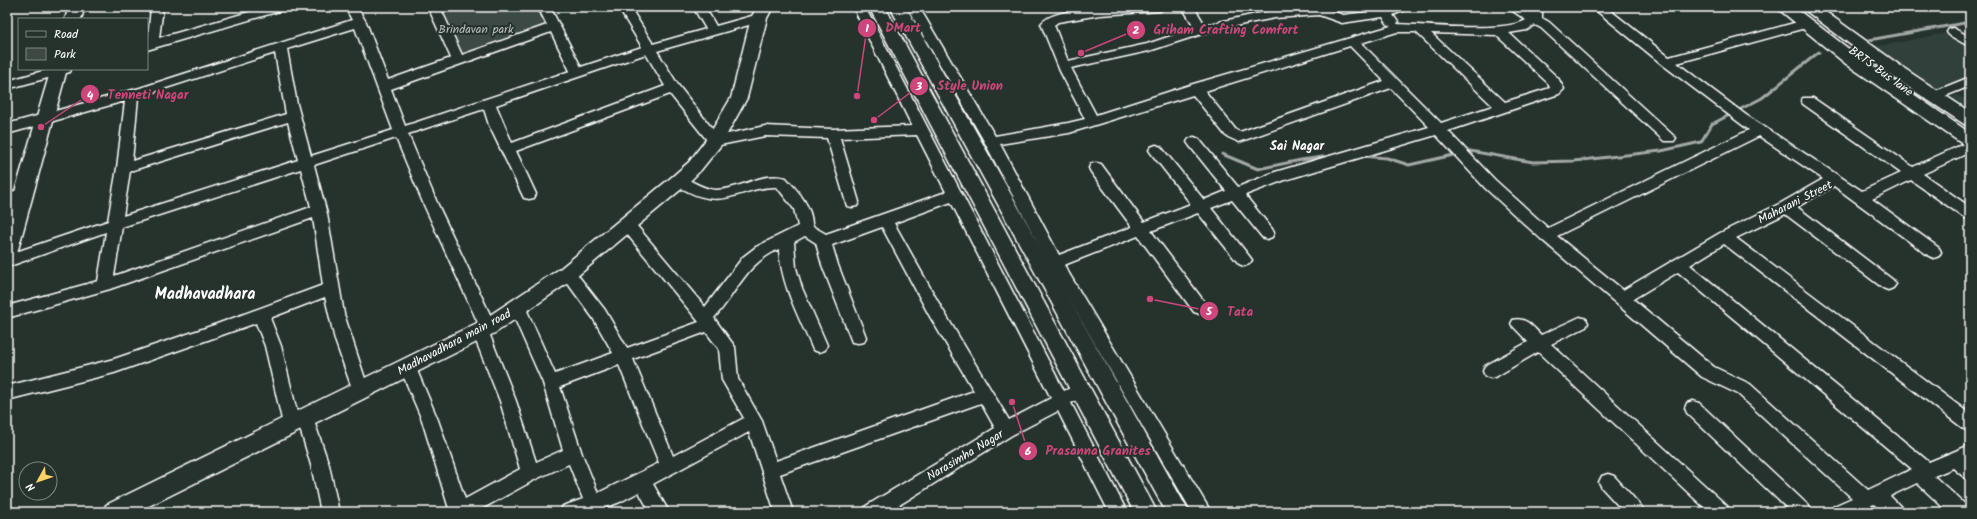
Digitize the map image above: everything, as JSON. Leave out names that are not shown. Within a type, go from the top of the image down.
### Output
[{"type":"main road","points":[[73,18],[77,7]]},
{"type":"main road","points":[[877,7],[1146,512]]},
{"type":"main road","points":[[898,7],[1028,244],[1178,512]]},
{"type":"main road","points":[[1784,7],[1852,60],[1970,141]]},
{"type":"main road","name":"BRTS Bus lane","points":[[1795,7],[1896,82],[1970,132]]},
{"type":"main road","points":[[1809,7],[1933,97],[1970,120]]},
{"type":"main road","name":"Madhavadhara main road","points":[[114,512],[408,368],[484,329],[518,308],[568,272],[679,181],[695,166],[716,140],[738,98],[762,12]]},
{"type":"main road","points":[[7,257],[15,196],[61,70]]},
{"type":"street","points":[[157,7],[150,46],[272,8]]},
{"type":"street","points":[[351,7],[360,22],[400,132],[484,329],[518,427],[530,473]]},
{"type":"street","points":[[434,7],[459,61]]},
{"type":"street","points":[[544,7],[577,73]]},
{"type":"street","points":[[624,7],[673,88],[716,140],[765,131],[832,134],[920,130]]},
{"type":"street","points":[[699,7],[713,31]]},
{"type":"street","points":[[859,7],[920,130],[1062,400],[1118,512]]},
{"type":"street","points":[[913,7],[991,141],[1055,262],[1202,512]]},
{"type":"street","points":[[1092,120],[1064,66],[1048,27],[1049,21],[1095,11],[1160,7]]},
{"type":"street","points":[[1188,7],[1202,30]]},
{"type":"street","points":[[1064,66],[1149,47],[1202,30],[1275,14],[1315,9],[1342,19],[1386,14],[1401,7]]},
{"type":"street","points":[[1513,7],[1536,13],[1545,25],[1669,138]]},
{"type":"street","points":[[1598,7],[1741,118],[1834,179]]},
{"type":"street","points":[[7,261],[650,49],[713,31],[762,12]]},
{"type":"street","points":[[991,141],[1069,128],[1194,88],[1396,28],[1500,31],[1523,28],[1536,13]]},
{"type":"street","points":[[1386,14],[1396,28]]},
{"type":"street","points":[[7,130],[200,75],[280,47],[360,22]]},
{"type":"street","points":[[1667,62],[1805,24]]},
{"type":"street","points":[[383,86],[554,28]]},
{"type":"street","points":[[1420,29],[1503,108]]},
{"type":"street","points":[[1055,262],[1280,176],[1439,129],[1557,89],[1553,81],[1500,31]]},
{"type":"street","points":[[1953,32],[1970,43]]},
{"type":"street","points":[[1352,41],[1439,129],[1490,184],[1546,235],[1708,372],[1744,389],[1871,496],[1894,512]]},
{"type":"street","points":[[280,47],[293,116],[319,210],[335,312],[341,337],[361,391]]},
{"type":"street","points":[[7,85],[61,70]]},
{"type":"street","points":[[1933,97],[1970,81]]},
{"type":"street","points":[[1194,88],[1231,133],[1239,137],[1393,83]]},
{"type":"street","points":[[508,149],[673,88]]},
{"type":"street","points":[[104,285],[124,168],[132,95]]},
{"type":"street","points":[[488,102],[496,125],[529,194]]},
{"type":"street","points":[[1808,102],[1970,214]]},
{"type":"street","points":[[124,168],[293,116]]},
{"type":"street","points":[[1546,235],[1761,130]]},
{"type":"street","points":[[832,134],[852,202]]},
{"type":"street","points":[[1194,142],[1267,233]]},
{"type":"street","points":[[1861,198],[1970,146]]},
{"type":"street","points":[[1156,150],[1244,260]]},
{"type":"street","points":[[1096,168],[1200,308]]},
{"type":"street","name":"Maharani Street","points":[[1622,298],[1726,237],[1786,207],[1834,179],[1934,252]]},
{"type":"street","points":[[679,181],[707,194],[717,194],[765,183],[781,182],[799,205],[806,224],[805,229]]},
{"type":"street","points":[[805,229],[823,240],[838,238],[954,195]]},
{"type":"street","points":[[1786,207],[1888,284]]},
{"type":"street","points":[[7,312],[104,285],[319,210]]},
{"type":"street","points":[[884,220],[1006,430]]},
{"type":"street","points":[[627,224],[727,347],[730,380],[754,421],[784,512]]},
{"type":"street","points":[[551,383],[624,357],[707,321],[748,262],[772,245],[805,229]]},
{"type":"street","points":[[1726,237],[1970,424]]},
{"type":"street","points":[[786,239],[788,268],[794,288],[819,344]]},
{"type":"street","points":[[823,240],[830,265],[858,336]]},
{"type":"street","points":[[1679,264],[1923,472],[1961,512]]},
{"type":"street","points":[[568,272],[599,314],[624,357],[669,467]]},
{"type":"street","points":[[7,392],[114,366],[331,288]]},
{"type":"street","points":[[518,308],[551,383],[573,454],[594,504]]},
{"type":"street","points":[[261,314],[298,421],[320,465],[330,512]]},
{"type":"street","points":[[1491,371],[1539,343],[1580,323]]},
{"type":"street","points":[[1519,324],[1721,512]]},
{"type":"street","points":[[408,368],[430,420],[459,512],[530,473],[573,454]]},
{"type":"street","name":"Narasimha Nagar","points":[[872,512],[1006,430],[1081,390]]},
{"type":"street","points":[[771,470],[986,394]]},
{"type":"street","points":[[1694,408],[1803,512]]},
{"type":"street","points":[[569,512],[594,504],[642,481],[754,421]]},
{"type":"street","points":[[1840,512],[1923,472],[1962,456],[1970,472]]},
{"type":"street","points":[[642,481],[660,512]]},
{"type":"street","points":[[1608,482],[1635,512]]},
{"type":"shaded area","points":[[1947,33],[1970,49],[1970,78],[1939,90],[1875,47]]},
{"type":"shaded area","points":[[1957,95],[1970,102],[1970,113],[1948,99]]},
{"type":"green space","name":"Brindavan park","points":[[439,7],[536,7],[548,29],[462,57]]},
{"type":"waterway","points":[[1869,40],[1970,22]]},
{"type":"waterway","points":[[1464,152],[1470,151],[1533,162],[1574,161],[1661,151],[1701,142],[1712,124],[1762,98],[1819,52]]},
{"type":"waterway","points":[[1222,154],[1258,169],[1301,160],[1338,155]]},
{"type":"waterway","points":[[1360,156],[1387,158],[1409,165],[1458,154]]},
{"type":"place","name":"Griham Crafting Comfort","points":[[1081,53]]},
{"type":"place","name":"DMart","points":[[857,96]]},
{"type":"place","name":"Style Union","points":[[874,120]]},
{"type":"place","name":"Tenneti Nagar","points":[[41,127]]},
{"type":"place","name":"Tata","points":[[1150,299]]},
{"type":"place","name":"Prasanna Granites","points":[[1012,402]]},
{"type":"district","name":"Sai Nagar","points":[[1297,145]]},
{"type":"district","name":"Madhavadhara","points":[[205,293]]}]
